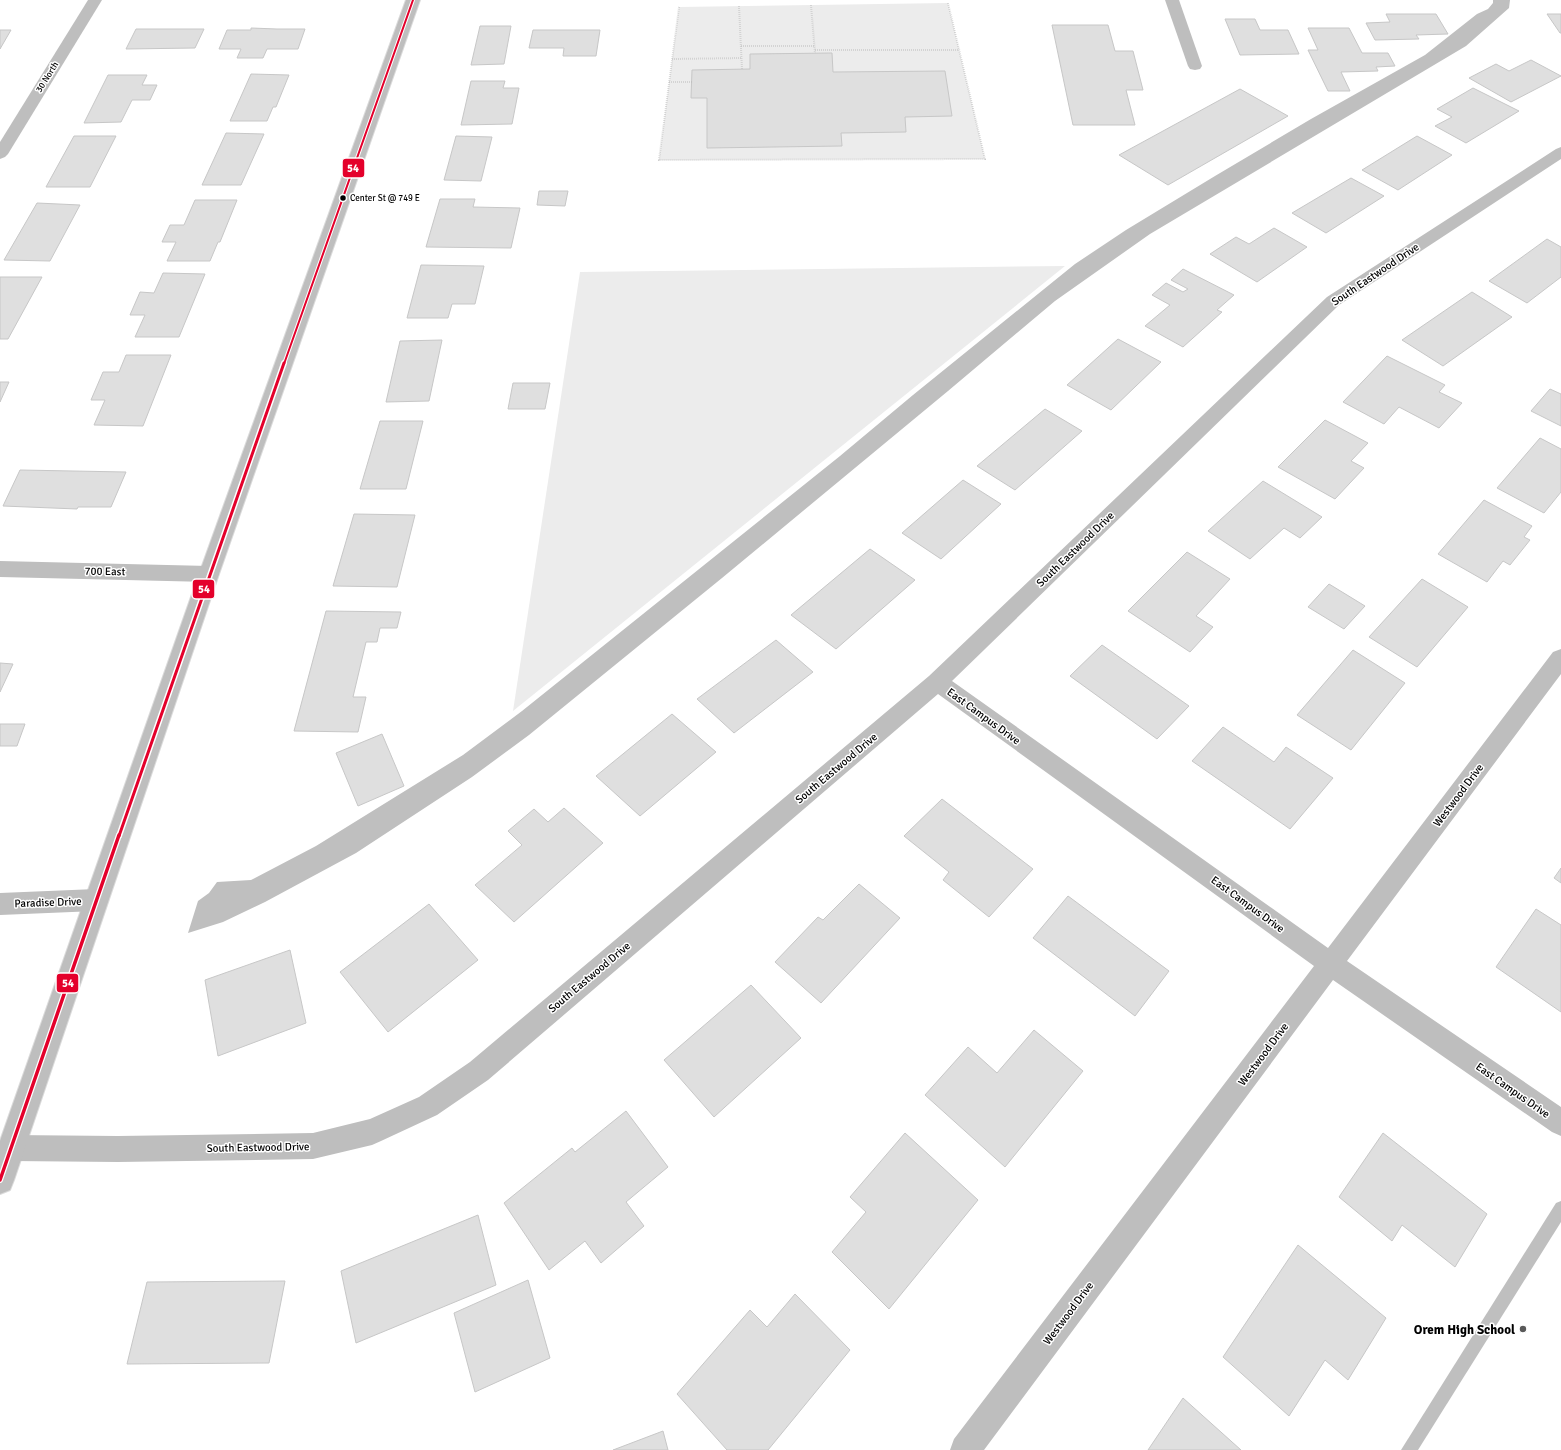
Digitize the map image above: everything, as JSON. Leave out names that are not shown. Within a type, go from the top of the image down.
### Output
[{"type":"street","name":"30 North","points":[[0,154],[95,0]]},
{"type":"street","points":[[0,1180],[209,574],[413,0]]},
{"type":"street","name":"South Eastwood Drive","points":[[11,1148],[118,1150],[313,1146],[372,1132],[428,1106],[478,1071],[937,682],[1333,301],[1561,152]]},
{"type":"street","name":"700 East","points":[[0,569],[209,574]]},
{"type":"street","name":"Westwood Drive","points":[[965,1450],[1561,658]]},
{"type":"street","name":"East Campus Drive","points":[[937,682],[1331,964],[1561,1123]]},
{"type":"street","name":"Paradise Drive","points":[[0,904],[96,900]]},
{"type":"lane","points":[[1172,0],[1195,66]]},
{"type":"path","points":[[679,7],[659,160],[985,159],[948,3]]},
{"type":"path","points":[[811,5],[815,52],[959,50]]},
{"type":"path","points":[[739,6],[742,69]]},
{"type":"path","points":[[741,46],[815,46]]},
{"type":"path","points":[[672,59],[741,58]]},
{"type":"path","points":[[669,82],[692,82]]},
{"type":"shaded area","points":[[1493,0],[1510,0],[1509,8],[1466,46],[1150,234],[1055,301],[722,578],[529,735],[472,777],[356,853],[265,902],[223,922],[188,933],[198,901],[209,893],[217,882],[251,880],[316,846],[463,755],[522,711],[840,456],[1075,264],[1126,230],[1215,176],[1311,119],[1425,55],[1477,14],[1488,9],[1493,3]]},
{"type":"shaded area","points":[[948,3],[985,159],[659,160],[679,7]]},
{"type":"shaded area","points":[[1065,266],[513,711],[580,272]]},
{"type":"building","points":[[1386,14],[1436,14],[1448,34],[1416,35],[1419,39],[1375,40],[1366,23],[1390,22]]},
{"type":"building","points":[[1547,14],[1561,14],[1561,33],[1560,33]]},
{"type":"building","points":[[1225,19],[1255,19],[1260,30],[1288,30],[1299,54],[1240,55]]},
{"type":"building","points":[[1052,25],[1108,25],[1115,51],[1133,51],[1143,90],[1126,90],[1135,125],[1073,125]]},
{"type":"building","points":[[480,26],[511,26],[504,64],[471,65]]},
{"type":"building","points":[[251,28],[305,29],[298,49],[267,49],[263,58],[237,58],[241,49],[219,49],[227,30],[251,30]]},
{"type":"building","points":[[1308,28],[1349,28],[1362,53],[1388,53],[1395,66],[1376,67],[1378,71],[1341,72],[1350,91],[1328,91],[1308,50],[1318,50]]},
{"type":"building","points":[[136,29],[204,29],[195,48],[126,49]]},
{"type":"building","points":[[0,30],[11,30],[0,49]]},
{"type":"building","points":[[533,30],[600,30],[596,56],[563,56],[564,48],[529,48]]},
{"type":"building","points":[[832,53],[833,72],[945,71],[952,116],[905,117],[906,132],[841,133],[842,146],[707,148],[707,98],[691,98],[692,70],[750,69],[750,54]]},
{"type":"building","points":[[1531,60],[1561,76],[1511,102],[1469,78],[1496,64],[1509,71]]},
{"type":"building","points":[[251,74],[289,75],[276,107],[273,107],[267,121],[230,121]]},
{"type":"building","points":[[108,75],[147,75],[142,85],[157,85],[150,100],[132,100],[121,122],[84,123]]},
{"type":"building","points":[[471,81],[505,81],[503,88],[519,88],[512,124],[461,125]]},
{"type":"building","points":[[1473,88],[1519,111],[1466,143],[1435,126],[1452,117],[1437,109]]},
{"type":"building","points":[[1240,89],[1288,116],[1168,185],[1119,155]]},
{"type":"building","points":[[226,133],[264,134],[241,185],[202,185]]},
{"type":"building","points":[[74,136],[116,136],[90,187],[46,187]]},
{"type":"building","points":[[456,136],[492,137],[481,181],[444,180]]},
{"type":"building","points":[[1417,136],[1452,155],[1398,190],[1362,170]]},
{"type":"building","points":[[1351,178],[1384,196],[1326,233],[1292,213]]},
{"type":"building","points":[[539,191],[568,191],[565,206],[537,205]]},
{"type":"building","points":[[440,199],[475,199],[473,207],[520,208],[511,248],[426,247]]},
{"type":"building","points":[[195,200],[237,200],[220,242],[218,242],[210,261],[167,261],[176,242],[162,242],[170,225],[184,225]]},
{"type":"building","points":[[37,203],[80,205],[50,261],[4,260]]},
{"type":"building","points":[[1274,228],[1307,247],[1257,282],[1210,254],[1236,237],[1249,244]]},
{"type":"building","points":[[1547,239],[1561,247],[1561,277],[1527,303],[1489,281]]},
{"type":"building","points":[[421,265],[484,266],[475,304],[452,304],[448,318],[407,318]]},
{"type":"building","points":[[1183,269],[1234,295],[1217,310],[1222,312],[1183,347],[1145,326],[1170,305],[1152,295],[1166,283],[1183,292],[1188,289],[1171,280]]},
{"type":"building","points":[[163,273],[205,274],[179,337],[135,337],[145,315],[130,315],[140,292],[154,293]]},
{"type":"building","points":[[0,277],[42,277],[8,339],[0,339]]},
{"type":"building","points":[[1472,292],[1512,317],[1443,366],[1402,340]]},
{"type":"building","points":[[1118,339],[1161,362],[1111,410],[1067,385]]},
{"type":"building","points":[[442,340],[429,401],[386,402],[400,341]]},
{"type":"building","points":[[126,355],[171,355],[143,426],[94,425],[105,400],[91,400],[103,372],[119,372]]},
{"type":"building","points":[[1387,356],[1445,385],[1439,392],[1462,403],[1439,428],[1399,407],[1384,424],[1343,402]]},
{"type":"building","points":[[0,382],[9,382],[0,402]]},
{"type":"building","points":[[513,383],[550,383],[545,409],[508,409]]},
{"type":"building","points":[[1550,389],[1561,394],[1561,426],[1531,411]]},
{"type":"building","points":[[1045,409],[1082,431],[1015,490],[977,466]]},
{"type":"building","points":[[1325,420],[1368,443],[1351,461],[1364,468],[1335,499],[1278,467]]},
{"type":"building","points":[[380,421],[423,421],[406,489],[360,489]]},
{"type":"building","points":[[1540,438],[1561,449],[1561,492],[1544,513],[1497,488]]},
{"type":"building","points":[[20,470],[126,472],[111,507],[78,507],[77,509],[3,506]]},
{"type":"building","points":[[963,480],[1001,504],[941,559],[902,533]]},
{"type":"building","points":[[1263,481],[1322,517],[1300,538],[1284,528],[1250,559],[1208,531]]},
{"type":"building","points":[[1484,500],[1532,526],[1524,537],[1530,540],[1510,565],[1503,561],[1487,582],[1438,554]]},
{"type":"building","points":[[354,514],[415,515],[397,587],[333,586]]},
{"type":"building","points":[[870,549],[915,580],[836,649],[791,615]]},
{"type":"building","points":[[1187,552],[1230,579],[1196,616],[1213,627],[1190,652],[1128,611]]},
{"type":"building","points":[[1422,579],[1468,607],[1417,667],[1369,637]]},
{"type":"building","points":[[1329,584],[1365,606],[1344,629],[1308,607]]},
{"type":"building","points":[[326,611],[401,612],[397,628],[380,628],[377,642],[366,642],[353,697],[366,697],[358,732],[294,731]]},
{"type":"building","points":[[776,640],[813,672],[734,733],[697,699]]},
{"type":"building","points":[[1102,645],[1189,706],[1157,739],[1070,676]]},
{"type":"building","points":[[1353,650],[1405,683],[1351,750],[1297,715]]},
{"type":"building","points":[[0,663],[13,664],[0,692]]},
{"type":"building","points":[[672,714],[716,752],[640,816],[596,776]]},
{"type":"building","points":[[0,724],[25,724],[17,746],[0,746]]},
{"type":"building","points":[[1223,727],[1274,762],[1286,747],[1333,778],[1290,829],[1192,761]]},
{"type":"building","points":[[382,734],[404,786],[358,806],[336,753]]},
{"type":"building","points":[[942,799],[1033,869],[989,917],[943,880],[949,872],[904,836]]},
{"type":"building","points":[[564,808],[603,843],[514,922],[475,885],[522,845],[508,831],[534,809],[548,822]]},
{"type":"building","points":[[1561,868],[1561,883],[1554,878]]},
{"type":"building","points":[[859,884],[900,918],[821,1003],[775,962],[818,917],[823,920]]},
{"type":"building","points":[[1068,896],[1169,971],[1135,1016],[1033,938]]},
{"type":"building","points":[[429,904],[478,960],[388,1032],[340,972]]},
{"type":"building","points":[[1536,909],[1561,925],[1561,1012],[1496,967]]},
{"type":"building","points":[[290,950],[306,1023],[218,1056],[205,980]]},
{"type":"building","points":[[751,985],[801,1038],[714,1117],[664,1060]]},
{"type":"building","points":[[1034,1030],[1083,1071],[1005,1167],[925,1095],[968,1047],[997,1073]]},
{"type":"building","points":[[626,1111],[668,1167],[626,1202],[644,1226],[601,1263],[585,1241],[549,1270],[504,1203],[572,1148],[575,1152]]},
{"type":"building","points":[[905,1133],[978,1200],[889,1309],[832,1252],[866,1212],[850,1197]]},
{"type":"building","points":[[1383,1133],[1487,1214],[1455,1267],[1402,1225],[1392,1241],[1339,1197]]},
{"type":"building","points":[[478,1215],[496,1285],[356,1343],[341,1271]]},
{"type":"building","points":[[1298,1245],[1386,1318],[1348,1380],[1325,1360],[1289,1416],[1223,1357]]},
{"type":"building","points":[[528,1280],[550,1358],[475,1392],[454,1313]]},
{"type":"building","points":[[285,1281],[269,1363],[127,1364],[147,1282]]},
{"type":"building","points":[[795,1294],[850,1350],[768,1450],[727,1450],[677,1394],[750,1310],[767,1327]]},
{"type":"building","points":[[1183,1398],[1241,1450],[1148,1450]]},
{"type":"building","points":[[663,1431],[668,1450],[613,1450]]},
{"type":"waterway","points":[[1409,1450],[1561,1208]]},
{"type":"transit line","name":"54","points":[[0,1180],[209,574],[413,0]]},
{"type":"place","name":"Center St @ 749 E","points":[[343,198]]},
{"type":"place","name":"Orem High School","points":[[1523,1329]]}]
